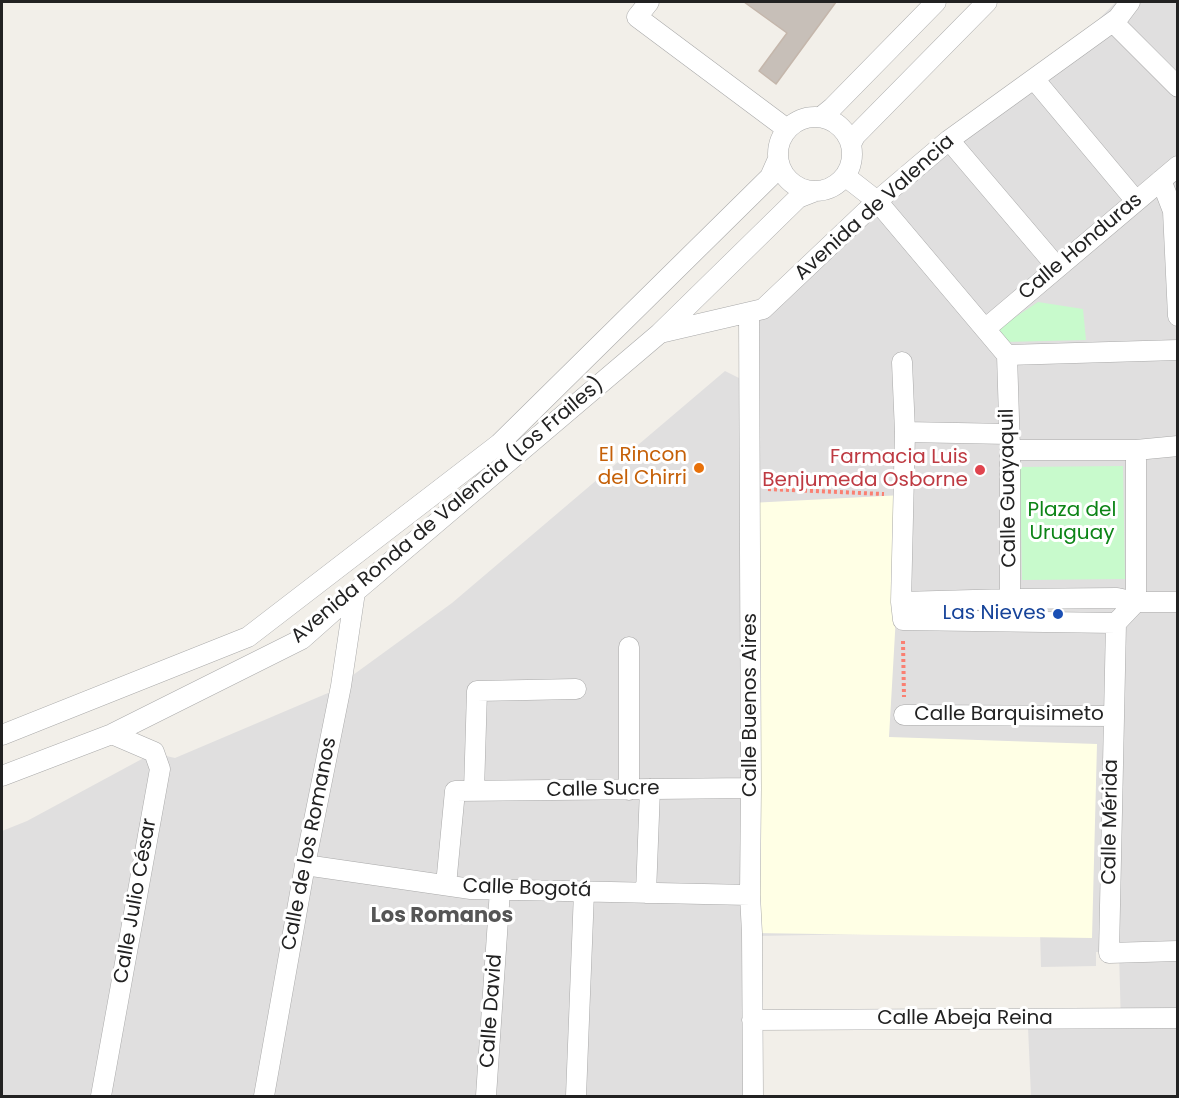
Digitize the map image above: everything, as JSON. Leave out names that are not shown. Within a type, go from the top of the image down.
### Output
[{"type":"street","points":[[649,2],[637,17],[787,129]]},
{"type":"street","points":[[820,117],[832,108],[936,2]]},
{"type":"street","points":[[850,144],[855,136],[987,2]]},
{"type":"street","name":"Avenida de Valencia","points":[[660,333],[763,309],[877,201],[949,140],[1113,22],[1131,2]]},
{"type":"street","points":[[1113,22],[1178,87]]},
{"type":"street","points":[[1034,78],[1136,201]]},
{"type":"street","points":[[808,117],[820,117],[831,120],[846,134],[852,154],[850,165],[845,176],[837,184],[827,189],[805,190],[787,178],[781,169],[778,159],[779,148],[787,129],[808,117]]},
{"type":"street","points":[[949,140],[1057,267]]},
{"type":"street","name":"Avenida Ronda de Valencia (Los Frailes)","points":[[2,735],[248,637],[499,444],[770,177],[778,159]]},
{"type":"street","name":"Calle Honduras","points":[[985,329],[1178,166]]},
{"type":"street","points":[[845,176],[877,201],[1007,355],[1178,350]]},
{"type":"street","points":[[1161,180],[1173,211],[1178,316]]},
{"type":"street","name":"Avenida Ronda de Valencia (Los Frailes)","points":[[2,776],[112,734],[302,639],[660,333],[798,198],[816,191]]},
{"type":"street","name":"Calle Buenos Aires","points":[[749,313],[750,895],[753,1096]]},
{"type":"street","name":"Calle Guayaquil","points":[[1007,355],[1011,622]]},
{"type":"street","points":[[902,362],[905,432],[902,611]]},
{"type":"street","points":[[905,432],[1009,442],[1136,450],[1178,446]]},
{"type":"street","points":[[902,611],[1011,622],[1116,623],[1136,602],[1136,450]]},
{"type":"street","name":"Calle de los Romanos","points":[[264,1096],[305,865],[341,686],[355,592]]},
{"type":"street","points":[[902,611],[1010,599],[1117,598],[1136,602],[1178,602]]},
{"type":"street","name":"Calle Mérida","points":[[1116,623],[1109,952],[1178,951]]},
{"type":"street","points":[[629,647],[629,789]]},
{"type":"street","points":[[446,885],[465,791],[477,691],[576,689]]},
{"type":"street","name":"Calle Barquisimeto","points":[[904,715],[1113,716]]},
{"type":"street","name":"Calle Julio César","points":[[101,1096],[160,769],[154,752],[112,734]]},
{"type":"street","name":"Calle Sucre","points":[[465,791],[751,788]]},
{"type":"street","points":[[646,893],[650,789]]},
{"type":"street","name":"Calle Bogotá","points":[[305,865],[471,889],[750,895]]},
{"type":"street","name":"Calle David","points":[[486,1096],[500,890]]},
{"type":"street","points":[[576,1096],[584,892]]},
{"type":"street","name":"Calle Abeja Reina","points":[[752,1020],[1178,1018]]},
{"type":"path","points":[[750,488],[903,495]]},
{"type":"path","points":[[902,611],[904,715]]},
{"type":"shaded area","points":[[1116,2],[1177,2],[1177,1096],[1031,1096],[1028,1027],[1121,1026],[1119,952],[1096,952],[1096,966],[1041,967],[1040,931],[755,936],[754,1096],[2,1096],[2,831],[27,821],[153,753],[175,758],[328,693],[343,695],[344,673],[353,675],[452,603],[725,371],[743,380],[752,319],[1060,58]]},
{"type":"shaded area","points":[[903,495],[889,737],[1097,744],[1092,938],[752,933],[750,503]]},
{"type":"green space","points":[[1038,302],[1083,309],[1086,340],[1004,342],[996,330]]},
{"type":"green space","name":"Plaza del Uruguay","points":[[1123,466],[1125,579],[1022,580],[1020,467]]},
{"type":"building","points":[[744,2],[836,2],[776,84],[759,71],[787,33]]},
{"type":"place","name":"El Rincon del Chirri","points":[[699,468]]},
{"type":"place","name":"Farmacia Luis Benjumeda Osborne","points":[[980,470]]},
{"type":"place","name":"Las Nieves","points":[[1058,614]]},
{"type":"district","name":"Los Romanos","points":[[442,917]]}]
